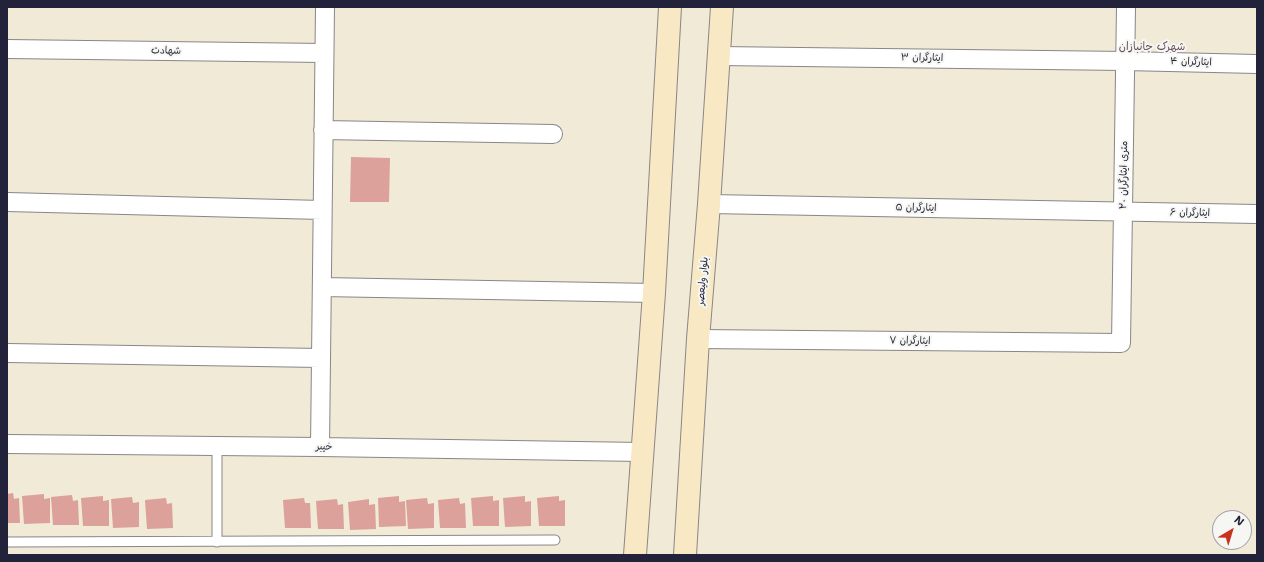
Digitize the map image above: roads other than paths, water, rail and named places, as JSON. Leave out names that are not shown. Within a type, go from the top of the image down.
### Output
[{"type":"main road","points":[[635,555],[654,293],[670,7]]},
{"type":"main road","name":"بلوار ولیعصر","points":[[685,555],[698,339],[709,204],[722,7]]},
{"type":"street","points":[[320,447],[324,7]]},
{"type":"street","name":"۲۰ متری ایثارگران","points":[[1121,343],[1126,7]]},
{"type":"street","name":"شهادت","points":[[7,49],[324,53]]},
{"type":"street","name":"ایثارگران ۳","points":[[719,56],[1125,61]]},
{"type":"street","name":"ایثارگران ۴","points":[[1125,61],[1257,64]]},
{"type":"street","points":[[323,130],[553,134]]},
{"type":"street","points":[[7,202],[322,210]]},
{"type":"street","name":"ایثارگران ۵","points":[[709,204],[1123,212]]},
{"type":"street","name":"ایثارگران ۶","points":[[1123,212],[1257,214]]},
{"type":"street","points":[[322,287],[654,293]]},
{"type":"street","name":"ایثارگران ۷","points":[[698,339],[1121,343]]},
{"type":"street","points":[[7,352],[321,358]]},
{"type":"street","name":"خیبر","points":[[7,444],[642,452]]},
{"type":"lane","points":[[217,446],[217,542]]},
{"type":"lane","points":[[7,542],[555,540]]},
{"type":"district","name":"شهرک جانبازان","points":[[1152,47]]}]
